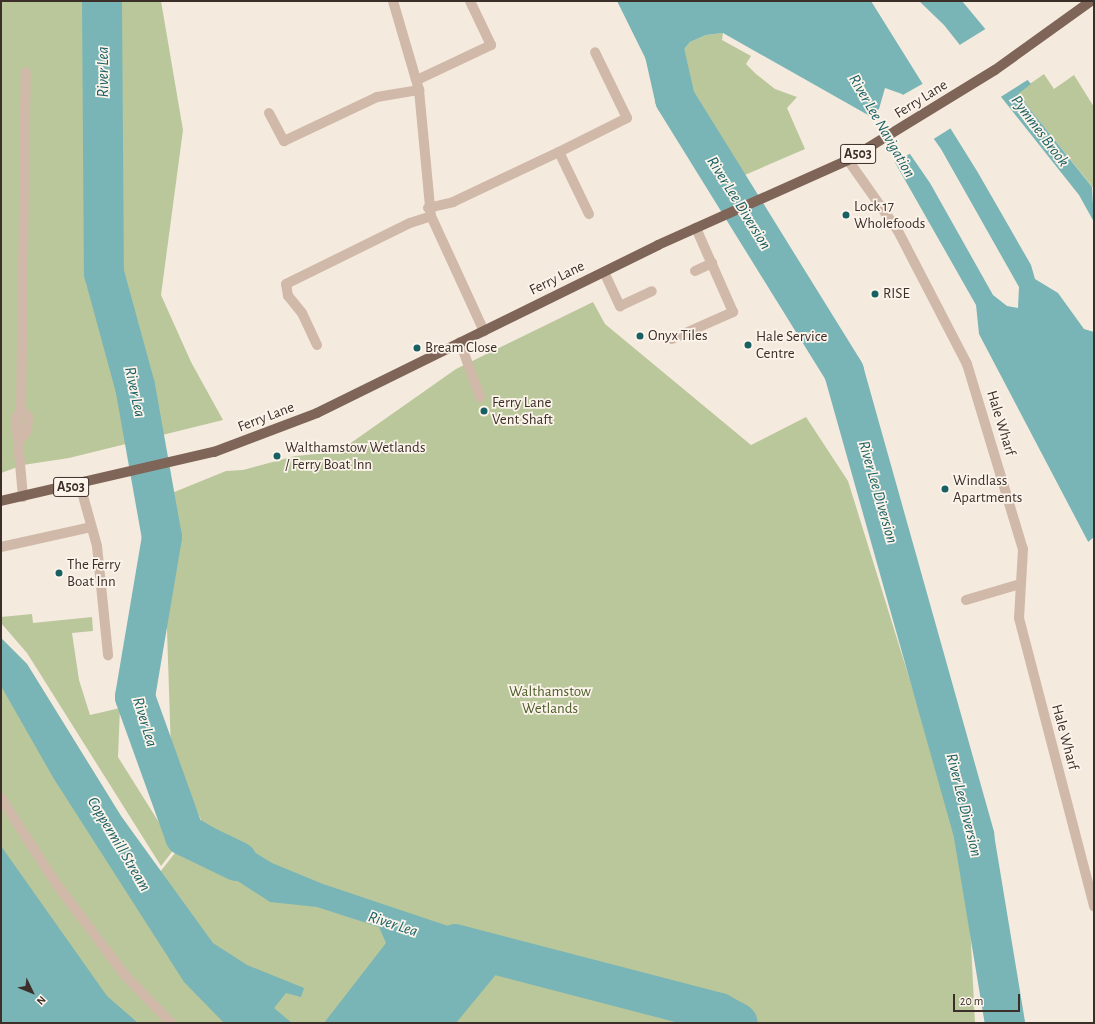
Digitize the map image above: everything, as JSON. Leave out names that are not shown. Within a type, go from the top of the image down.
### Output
[{"type":"main road","name":"Ferry Lane","points":[[1,501],[80,485],[186,459],[286,426],[696,228],[848,160],[1026,48],[1091,1]]},
{"type":"street","points":[[392,1],[418,85],[430,212],[484,330]]},
{"type":"street","points":[[269,113],[284,141],[377,97],[418,85],[491,45],[470,1]]},
{"type":"street","points":[[1091,1],[1094,7]]},
{"type":"street","points":[[317,345],[302,313],[288,296],[286,284],[430,212],[559,152],[627,118],[595,52]]},
{"type":"street","points":[[24,497],[20,440],[16,435],[16,418],[21,410],[26,72]]},
{"type":"street","points":[[559,152],[589,214]]},
{"type":"street","name":"Hale Wharf","points":[[848,160],[860,180],[898,231],[965,358],[1023,549],[1019,618],[1094,906]]},
{"type":"street","points":[[672,339],[733,312],[696,228]]},
{"type":"street","points":[[696,271],[712,263]]},
{"type":"street","points":[[604,272],[620,306],[652,291]]},
{"type":"street","points":[[460,342],[480,397]]},
{"type":"street","points":[[80,485],[91,527],[98,546],[108,655]]},
{"type":"street","points":[[1,547],[91,527]]},
{"type":"street","points":[[966,600],[1020,584]]},
{"type":"street","points":[[1,798],[55,882],[124,974],[171,1023]]},
{"type":"green space","points":[[1,1],[161,1],[183,130],[161,295],[191,362],[223,420],[69,458],[23,465],[1,473]]},
{"type":"green space","points":[[723,33],[722,40],[751,56],[746,64],[756,74],[775,89],[797,97],[787,108],[805,149],[710,190],[668,104],[682,94],[675,67],[680,54],[690,42],[706,35]]},
{"type":"green space","points":[[1044,74],[1054,89],[1074,75],[1094,107],[1094,189],[1017,93]]},
{"type":"green space","name":"Walthamstow Wetlands","points":[[593,302],[605,324],[751,445],[806,417],[848,481],[967,864],[975,1023],[1,1023],[1,638],[27,664],[121,816],[160,872],[201,820],[171,751],[165,570],[167,495],[226,471],[243,470],[295,456],[338,452],[456,369]]},
{"type":"green space","points":[[32,614],[33,623],[92,617],[93,631],[72,633],[79,680],[90,715],[120,708],[118,757],[175,848],[161,866],[27,653],[1,623],[1,617]]},
{"type":"water","name":"River Lee Navigation","points":[[617,1],[871,1],[977,171],[1031,265],[1035,279],[1058,293],[1084,329],[1094,332],[1094,553],[979,334],[976,305],[868,115],[723,33],[706,35],[690,42],[680,54],[675,67],[682,94],[668,104]],"holes":[[[885,88],[902,94],[941,149],[1019,287],[1018,308],[1007,306],[993,295],[930,183],[879,109]]]},
{"type":"water","name":"Pymmes Brook","points":[[919,1],[962,1],[1031,84],[1018,94],[1092,187],[1094,222],[1079,195],[944,25]]},
{"type":"water","name":"Coppermill Stream","points":[[1,638],[27,664],[121,816],[213,943],[247,965],[304,988],[301,997],[286,993],[274,1008],[292,1023],[224,1023],[184,982],[54,779],[1,686]]},
{"type":"water","points":[[201,820],[272,863],[323,884],[517,949],[456,1023],[324,1023],[386,943],[379,927],[317,907],[270,902],[181,844]]},
{"type":"water","points":[[1,846],[107,996],[138,1023],[1,1023]]},
{"type":"pier","points":[[987,28],[1029,79],[999,98],[958,46]]},
{"type":"pier","points":[[924,83],[951,128],[932,140],[901,96]]},
{"type":"pier","points":[[882,107],[911,153],[893,164],[867,117]]},
{"type":"pier","points":[[1094,537],[1094,554],[1093,555],[1087,543]]},
{"type":"waterway","name":"River Lea","points":[[102,1],[104,273],[135,386],[162,537],[135,697],[185,836],[237,861]]},
{"type":"waterway","name":"River Lee Diversion","points":[[653,1],[675,99],[844,372],[974,836],[1005,1023]]},
{"type":"waterway","name":"River Lea","points":[[455,944],[719,1013],[738,1023]]},
{"type":"place","name":"Lock 17 Wholefoods","points":[[846,215]]},
{"type":"place","name":"RISE","points":[[875,294]]},
{"type":"place","name":"Onyx Tiles","points":[[640,336]]},
{"type":"place","name":"Hale Service Centre","points":[[748,345]]},
{"type":"place","name":"Bream Close","points":[[417,348]]},
{"type":"place","name":"Ferry Lane Vent Shaft","points":[[484,411]]},
{"type":"place","name":"Walthamstow Wetlands / Ferry Boat Inn","points":[[277,456]]},
{"type":"place","name":"Windlass Apartments","points":[[945,489]]},
{"type":"place","name":"The Ferry Boat Inn","points":[[59,573]]}]
